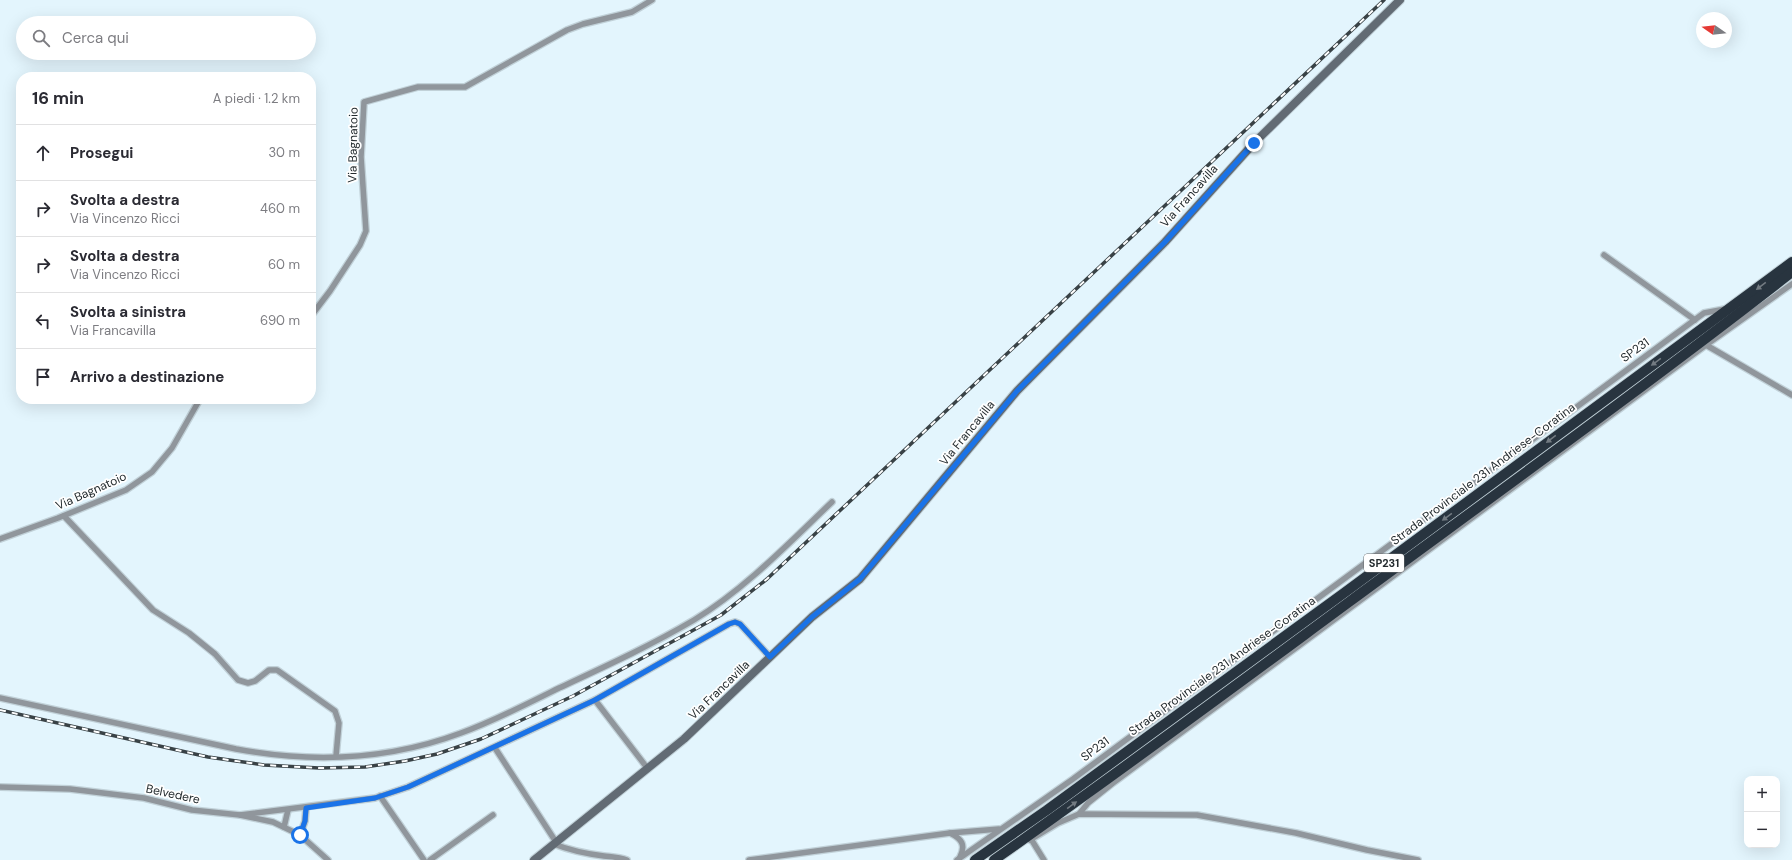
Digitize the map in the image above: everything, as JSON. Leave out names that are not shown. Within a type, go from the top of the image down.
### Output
[{"type":"highway","name":"Strada Provinciale 231 Andriese-Coratina","points":[[975,860],[1086,781],[1792,262]]},
{"type":"highway","name":"Strada Provinciale 231 Andriese-Coratina","points":[[995,860],[1144,754],[1466,517],[1716,332],[1792,272]]},
{"type":"street","name":"Via Bagnatoio","points":[[316,309],[360,245],[366,231],[361,157],[364,102],[418,87],[465,87],[567,30],[583,24],[632,12],[652,0]]},
{"type":"street","name":"Via Francavilla","points":[[534,860],[648,769],[716,710],[812,617],[860,579],[1017,391],[1165,242],[1254,143],[1400,0]]},
{"type":"street","points":[[1604,255],[1695,320]]},
{"type":"street","points":[[1079,814],[1088,803],[1113,783],[1706,345],[1792,284]]},
{"type":"street","name":"SP231","points":[[958,859],[999,829],[1073,779],[1704,313],[1731,308]]},
{"type":"street","points":[[1706,345],[1792,395]]},
{"type":"street","name":"Via Bagnatoio","points":[[0,539],[64,516],[126,490],[152,472],[172,448],[197,404]]},
{"type":"street","points":[[0,698],[253,752],[291,756],[358,757],[405,750],[462,733],[633,653],[694,619],[723,600],[788,544],[832,502]]},
{"type":"street","points":[[64,516],[153,610],[189,633],[215,654],[238,680],[248,683],[255,681],[269,670],[277,670],[335,711],[339,723],[336,756]]},
{"type":"street","points":[[240,815],[306,808],[380,796],[408,787],[495,748],[595,700],[699,640],[735,622],[740,624],[770,657]]},
{"type":"street","points":[[595,700],[648,769]]},
{"type":"street","points":[[495,748],[555,843],[626,860]]},
{"type":"street","name":"Belvedere","points":[[0,787],[70,789],[144,798],[192,810],[240,815],[273,822],[300,835],[328,860]]},
{"type":"street","points":[[380,796],[424,860]]},
{"type":"street","points":[[300,835],[305,821],[306,808]]},
{"type":"street","points":[[284,827],[288,810]]},
{"type":"street","points":[[995,860],[1058,823],[1079,814],[1197,815],[1296,833],[1367,850],[1418,860]]},
{"type":"street","points":[[430,860],[493,815]]},
{"type":"street","points":[[749,860],[950,833],[999,829]]},
{"type":"street","points":[[950,833],[959,838],[963,843],[964,850],[958,859]]},
{"type":"street","points":[[1031,839],[1044,860]]},
{"type":"railway","points":[[0,710],[208,757],[264,765],[319,768],[365,767],[405,761],[437,754],[481,739],[573,696],[721,615],[767,579],[1384,0]]},
{"type":"route","points":[[300,835],[305,821],[306,808],[375,798],[408,787],[495,748],[595,700],[729,624],[735,622],[740,624],[770,657],[812,617],[860,579],[1017,391],[1165,242],[1254,143]]}]
